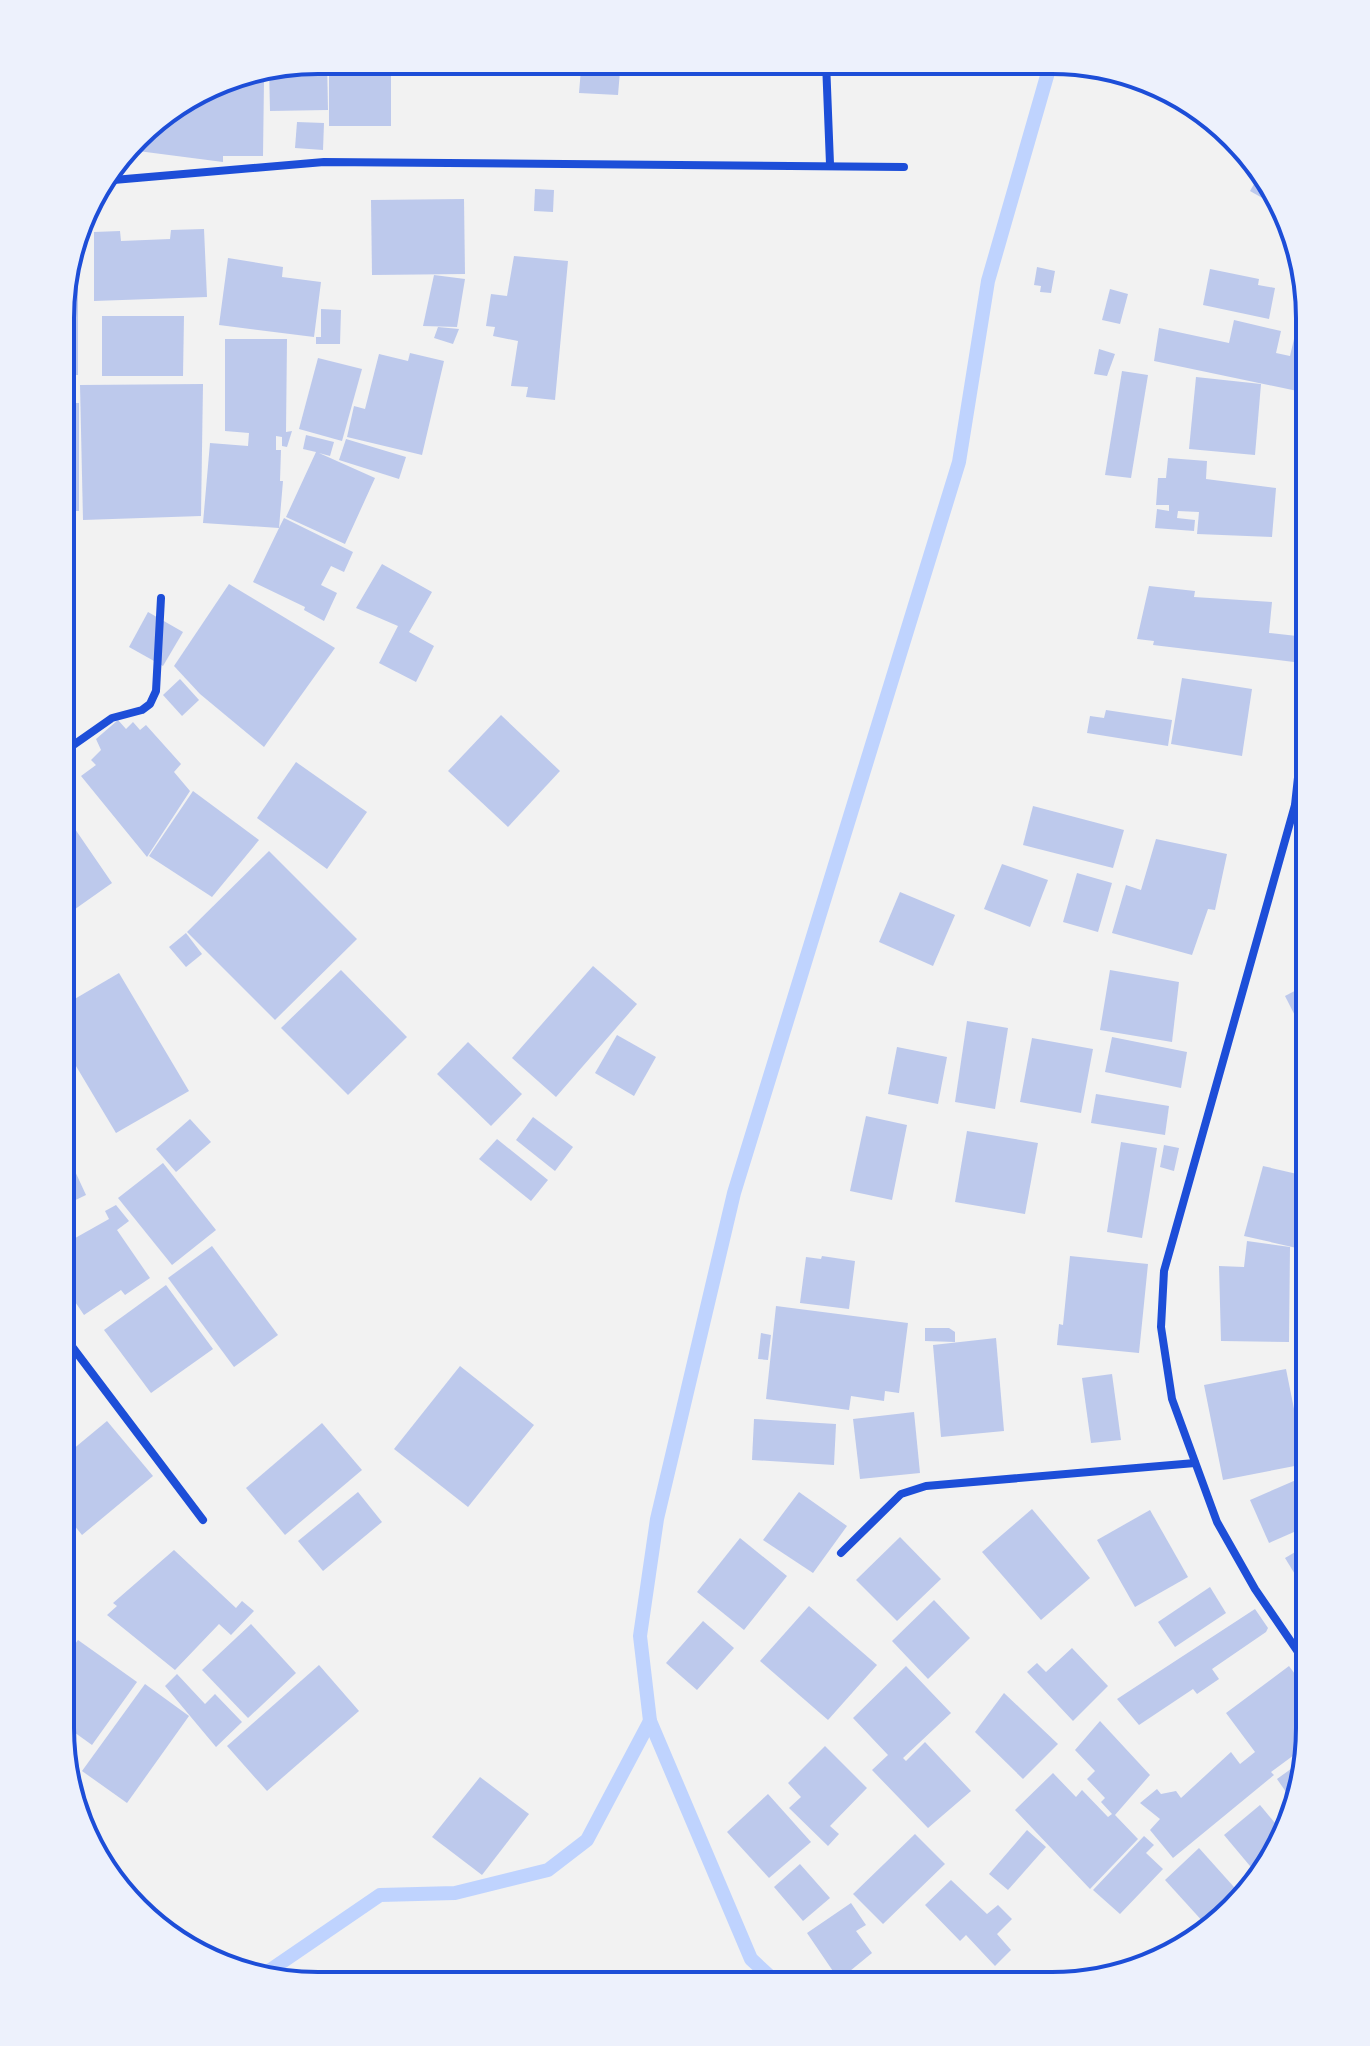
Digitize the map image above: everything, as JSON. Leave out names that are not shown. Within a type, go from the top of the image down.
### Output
[{"type":"street","points":[[826,74],[830,164]]},
{"type":"street","points":[[118,180],[324,162],[904,167]]},
{"type":"street","points":[[74,745],[112,718],[142,710],[150,704],[156,691],[161,598]]},
{"type":"street","points":[[1295,1648],[1255,1589],[1224,1535],[1195,1463],[1170,1385],[1161,1327],[1164,1271],[1296,799]]},
{"type":"street","points":[[74,1349],[203,1520]]},
{"type":"street","points":[[841,1553],[901,1494],[926,1486],[1195,1463]]},
{"type":"building","points":[[327,74],[328,110],[270,111],[269,79]]},
{"type":"building","points":[[329,74],[391,74],[391,126],[329,126]]},
{"type":"building","points":[[581,74],[620,74],[618,95],[579,93]]},
{"type":"building","points":[[264,80],[263,156],[223,156],[223,162],[141,151],[157,135],[196,107],[240,87]]},
{"type":"building","points":[[297,122],[324,123],[323,150],[295,148]]},
{"type":"building","points":[[1254,183],[1265,199],[1250,191]]},
{"type":"building","points":[[535,189],[554,190],[553,212],[534,211]]},
{"type":"building","points":[[464,199],[465,274],[372,275],[371,200]]},
{"type":"building","points":[[204,229],[207,297],[94,301],[94,232],[120,231],[121,241],[170,239],[171,230]]},
{"type":"building","points":[[514,256],[568,261],[555,400],[526,397],[528,387],[511,386],[518,341],[493,336],[495,327],[486,326],[491,294],[507,296]]},
{"type":"building","points":[[228,258],[283,267],[282,277],[321,282],[314,337],[219,325]]},
{"type":"building","points":[[1037,267],[1055,271],[1051,293],[1040,292],[1041,286],[1034,285]]},
{"type":"building","points":[[1210,269],[1259,279],[1258,285],[1275,288],[1269,319],[1203,305]]},
{"type":"building","points":[[434,275],[465,279],[457,327],[423,326]]},
{"type":"building","points":[[78,276],[78,375],[74,375],[74,318]]},
{"type":"building","points":[[1110,289],[1128,294],[1120,324],[1102,320]]},
{"type":"building","points":[[321,309],[341,310],[340,344],[316,344],[316,337],[321,337]]},
{"type":"building","points":[[102,316],[184,316],[183,376],[102,376]]},
{"type":"building","points":[[1234,320],[1281,331],[1276,353],[1290,356],[1296,339],[1296,391],[1154,361],[1159,328],[1229,343]]},
{"type":"building","points":[[438,327],[459,329],[453,344],[434,338]]},
{"type":"building","points":[[225,339],[287,339],[286,432],[292,431],[287,447],[282,446],[282,437],[276,436],[276,450],[281,450],[280,481],[283,481],[279,528],[203,523],[210,443],[248,446],[249,433],[225,431]]},
{"type":"building","points":[[1099,349],[1115,354],[1107,376],[1094,374]]},
{"type":"building","points":[[410,353],[444,361],[422,455],[347,437],[354,406],[365,409],[379,354],[408,361]]},
{"type":"building","points":[[318,358],[362,369],[342,441],[299,429]]},
{"type":"building","points":[[1122,371],[1148,375],[1131,478],[1105,475]]},
{"type":"building","points":[[1196,377],[1261,384],[1255,455],[1189,449]]},
{"type":"building","points":[[203,384],[201,516],[83,520],[80,385]]},
{"type":"building","points":[[74,403],[79,403],[79,511],[74,511]]},
{"type":"building","points":[[306,435],[334,442],[330,456],[319,453],[375,478],[345,544],[286,517],[316,452],[303,449]]},
{"type":"building","points":[[346,439],[406,457],[399,479],[339,460]]},
{"type":"building","points":[[1168,458],[1207,461],[1206,479],[1276,488],[1272,537],[1197,534],[1199,512],[1178,511],[1177,518],[1195,520],[1194,531],[1155,528],[1157,509],[1169,511],[1169,505],[1156,505],[1158,478],[1166,478]]},
{"type":"building","points":[[284,518],[353,552],[344,572],[331,566],[321,585],[337,593],[324,621],[304,610],[305,607],[253,582]]},
{"type":"building","points":[[382,564],[432,592],[409,632],[434,646],[416,682],[379,663],[398,626],[356,608]]},
{"type":"building","points":[[229,584],[335,648],[264,747],[200,694],[174,666]]},
{"type":"building","points":[[1149,586],[1195,591],[1194,597],[1272,602],[1269,633],[1296,636],[1296,647],[1294,662],[1153,645],[1154,641],[1137,639]]},
{"type":"building","points":[[148,612],[183,632],[163,666],[129,647]]},
{"type":"building","points":[[1182,678],[1252,689],[1242,756],[1171,744]]},
{"type":"building","points":[[180,679],[199,700],[182,716],[163,695]]},
{"type":"building","points":[[1106,710],[1172,720],[1168,746],[1087,733],[1090,716],[1104,718]]},
{"type":"building","points":[[501,715],[560,771],[508,827],[448,771]]},
{"type":"building","points":[[118,720],[126,729],[133,722],[140,730],[146,725],[181,764],[174,772],[190,791],[147,857],[81,776],[96,765],[91,760],[101,750],[96,739]]},
{"type":"building","points":[[296,762],[367,812],[327,869],[257,818]]},
{"type":"building","points":[[193,791],[259,840],[212,897],[149,856]]},
{"type":"building","points":[[1033,806],[1124,830],[1113,868],[1023,845]]},
{"type":"building","points":[[75,829],[112,883],[74,910],[74,830]]},
{"type":"building","points":[[1156,839],[1227,854],[1215,910],[1208,909],[1192,955],[1112,933],[1126,885],[1141,890]]},
{"type":"building","points":[[269,851],[357,939],[275,1020],[187,932]]},
{"type":"building","points":[[1002,864],[1048,880],[1030,927],[984,909]]},
{"type":"building","points":[[1077,873],[1112,883],[1098,932],[1063,922]]},
{"type":"building","points":[[900,892],[955,915],[933,966],[879,942]]},
{"type":"building","points":[[186,933],[202,954],[186,967],[169,947]]},
{"type":"building","points":[[593,966],[637,1004],[556,1097],[512,1058]]},
{"type":"building","points":[[341,970],[407,1037],[348,1095],[281,1028]]},
{"type":"building","points":[[1110,970],[1179,982],[1172,1042],[1100,1030]]},
{"type":"building","points":[[119,973],[189,1091],[116,1133],[74,1063],[74,999]]},
{"type":"building","points":[[1296,991],[1296,1017],[1285,996]]},
{"type":"building","points":[[967,1021],[1008,1028],[995,1109],[955,1102]]},
{"type":"building","points":[[617,1035],[656,1057],[634,1096],[595,1073]]},
{"type":"building","points":[[1112,1037],[1187,1052],[1181,1088],[1105,1072]]},
{"type":"building","points":[[1032,1038],[1093,1049],[1081,1113],[1020,1102]]},
{"type":"building","points":[[468,1042],[522,1094],[491,1126],[437,1074]]},
{"type":"building","points":[[897,1047],[947,1057],[938,1104],[888,1094]]},
{"type":"building","points":[[1096,1094],[1169,1106],[1165,1135],[1091,1123]]},
{"type":"building","points":[[866,1116],[907,1125],[892,1200],[850,1191]]},
{"type":"building","points":[[533,1117],[573,1147],[555,1171],[516,1140]]},
{"type":"building","points":[[190,1119],[211,1142],[176,1172],[156,1149]]},
{"type":"building","points":[[967,1131],[1038,1143],[1025,1214],[955,1202]]},
{"type":"building","points":[[497,1139],[548,1180],[531,1201],[479,1159]]},
{"type":"building","points":[[1121,1142],[1157,1148],[1142,1238],[1107,1232]]},
{"type":"building","points":[[1164,1145],[1179,1148],[1174,1171],[1160,1167]]},
{"type":"building","points":[[163,1163],[216,1230],[172,1265],[118,1198]]},
{"type":"building","points":[[1263,1166],[1295,1174],[1295,1248],[1244,1236]]},
{"type":"building","points":[[74,1169],[86,1195],[74,1201]]},
{"type":"building","points":[[116,1205],[129,1221],[117,1230],[150,1278],[125,1295],[121,1290],[84,1315],[74,1300],[74,1239],[109,1219],[105,1211]]},
{"type":"building","points":[[1247,1241],[1290,1247],[1289,1342],[1221,1341],[1219,1266],[1244,1267]]},
{"type":"building","points":[[212,1246],[278,1335],[234,1367],[168,1278]]},
{"type":"building","points":[[822,1256],[855,1261],[849,1309],[800,1303],[806,1257],[821,1259]]},
{"type":"building","points":[[1070,1256],[1148,1264],[1139,1353],[1057,1345],[1059,1324],[1063,1325]]},
{"type":"building","points":[[166,1285],[213,1349],[151,1393],[104,1330]]},
{"type":"building","points":[[776,1306],[908,1323],[899,1393],[885,1391],[884,1401],[851,1396],[849,1410],[766,1399]]},
{"type":"building","points":[[925,1328],[949,1328],[955,1332],[955,1342],[925,1341]]},
{"type":"building","points":[[761,1333],[771,1335],[768,1360],[758,1359]]},
{"type":"building","points":[[996,1338],[1004,1431],[941,1437],[933,1345]]},
{"type":"building","points":[[460,1366],[534,1425],[468,1507],[394,1449]]},
{"type":"building","points":[[1286,1369],[1295,1415],[1295,1466],[1223,1480],[1204,1385]]},
{"type":"building","points":[[1112,1374],[1121,1440],[1091,1443],[1082,1378]]},
{"type":"building","points":[[914,1412],[920,1473],[860,1479],[853,1419]]},
{"type":"building","points":[[754,1419],[836,1424],[834,1465],[752,1460]]},
{"type":"building","points":[[107,1421],[153,1476],[82,1535],[74,1525],[74,1448]]},
{"type":"building","points":[[322,1423],[362,1470],[285,1535],[246,1488]]},
{"type":"building","points":[[1295,1480],[1295,1532],[1269,1543],[1250,1500]]},
{"type":"building","points":[[358,1492],[382,1522],[323,1571],[298,1541]]},
{"type":"building","points":[[799,1492],[847,1526],[813,1573],[763,1540]]},
{"type":"building","points":[[1032,1509],[1090,1578],[1041,1620],[982,1552]]},
{"type":"building","points":[[1150,1510],[1188,1577],[1135,1607],[1097,1540]]},
{"type":"building","points":[[900,1537],[941,1579],[897,1621],[856,1580]]},
{"type":"building","points":[[740,1538],[787,1576],[744,1630],[697,1592]]},
{"type":"building","points":[[174,1550],[236,1608],[242,1601],[254,1611],[231,1635],[219,1624],[175,1670],[107,1615],[117,1606],[113,1603]]},
{"type":"building","points":[[1295,1552],[1295,1574],[1285,1558]]},
{"type":"building","points":[[1210,1587],[1226,1613],[1175,1647],[1158,1622]]},
{"type":"building","points":[[934,1600],[970,1638],[928,1679],[892,1641]]},
{"type":"building","points":[[809,1606],[877,1665],[828,1720],[760,1661]]},
{"type":"building","points":[[1255,1609],[1268,1628],[1266,1632],[1212,1669],[1219,1679],[1197,1694],[1193,1689],[1139,1725],[1117,1699]]},
{"type":"building","points":[[703,1621],[734,1648],[697,1690],[666,1663]]},
{"type":"building","points":[[251,1624],[296,1673],[248,1718],[202,1670]]},
{"type":"building","points":[[78,1640],[137,1682],[92,1745],[74,1732],[74,1646]]},
{"type":"building","points":[[1072,1648],[1108,1686],[1073,1721],[1027,1672],[1037,1663],[1046,1672]]},
{"type":"building","points":[[319,1665],[359,1711],[267,1791],[227,1746]]},
{"type":"building","points":[[906,1666],[951,1713],[903,1758],[906,1761],[925,1742],[971,1791],[928,1828],[872,1770],[888,1755],[853,1718]]},
{"type":"building","points":[[1289,1666],[1295,1674],[1294,1755],[1173,1858],[1150,1830],[1160,1819],[1140,1803],[1157,1789],[1161,1794],[1176,1791],[1181,1798],[1231,1752],[1240,1764],[1255,1752],[1226,1713]]},
{"type":"building","points":[[177,1674],[205,1704],[215,1694],[242,1722],[216,1747],[165,1686]]},
{"type":"building","points":[[145,1684],[189,1716],[127,1803],[82,1771]]},
{"type":"building","points":[[1004,1693],[1058,1744],[1023,1779],[975,1732]]},
{"type":"building","points":[[1100,1721],[1150,1775],[1115,1815],[1138,1839],[1090,1889],[1015,1810],[1053,1773],[1076,1797],[1082,1790],[1108,1817],[1112,1814],[1101,1802],[1105,1798],[1087,1779],[1095,1771],[1075,1750]]},
{"type":"building","points":[[825,1746],[867,1788],[830,1826],[839,1834],[828,1846],[789,1808],[801,1797],[788,1783]]},
{"type":"building","points":[[1292,1768],[1286,1793],[1277,1779]]},
{"type":"building","points":[[480,1777],[529,1814],[482,1875],[432,1837]]},
{"type":"building","points":[[768,1794],[811,1842],[769,1878],[727,1832]]},
{"type":"building","points":[[1260,1805],[1276,1824],[1251,1867],[1224,1835]]},
{"type":"building","points":[[1027,1830],[1046,1847],[1008,1890],[989,1874]]},
{"type":"building","points":[[915,1834],[945,1864],[883,1924],[853,1894]]},
{"type":"building","points":[[1144,1836],[1154,1845],[1146,1853],[1163,1869],[1120,1914],[1093,1890]]},
{"type":"building","points":[[1199,1848],[1235,1888],[1201,1920],[1165,1880]]},
{"type":"building","points":[[800,1864],[830,1898],[803,1921],[774,1887]]},
{"type":"building","points":[[951,1880],[987,1914],[998,1905],[1012,1919],[997,1934],[1011,1950],[995,1966],[966,1935],[960,1941],[925,1905]]},
{"type":"building","points":[[851,1903],[866,1925],[856,1931],[872,1953],[849,1972],[834,1972],[807,1933]]},
{"type":"waterway","points":[[765,1972],[751,1959],[650,1721],[640,1636],[657,1519],[734,1193],[959,462],[988,281],[1048,74]]},
{"type":"waterway","points":[[274,1968],[380,1895],[455,1893],[548,1870],[587,1840],[650,1721]]}]
